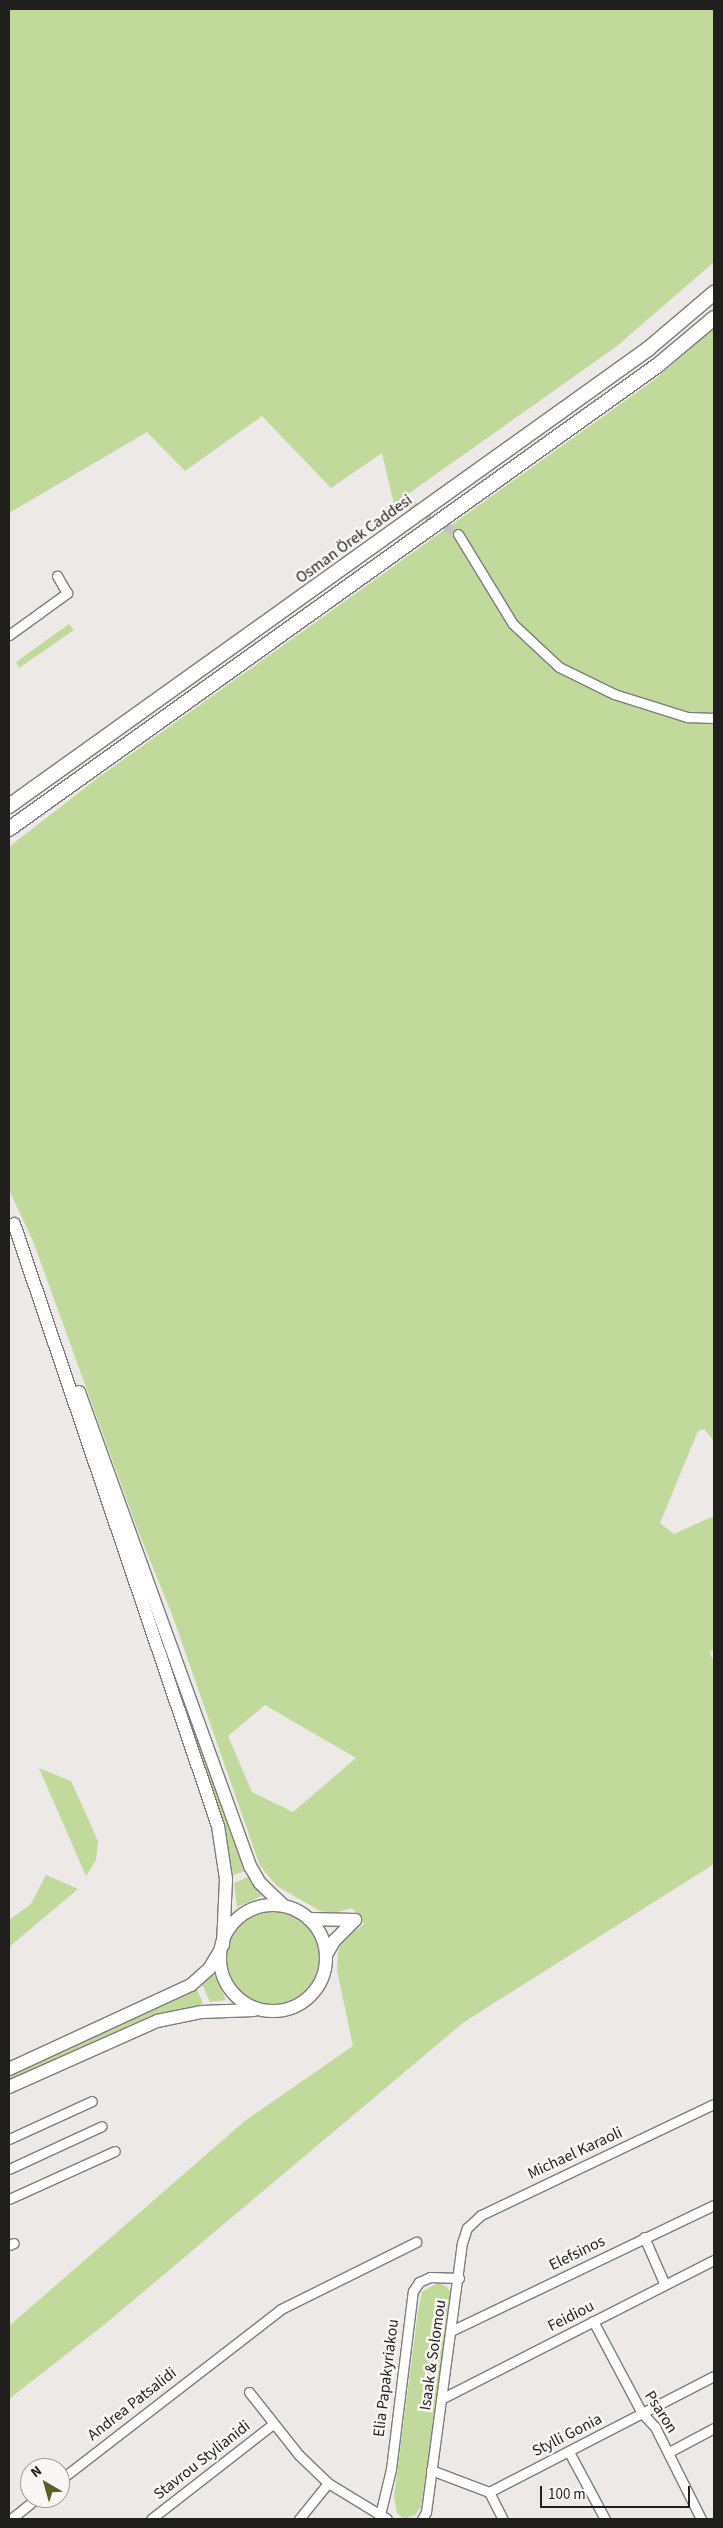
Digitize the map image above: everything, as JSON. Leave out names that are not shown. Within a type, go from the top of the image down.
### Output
[{"type":"main road","name":"Osman Örek Caddesi","points":[[9,806],[648,349],[714,293]]},
{"type":"main road","points":[[9,829],[658,365],[714,318]]},
{"type":"street","points":[[458,534],[513,624],[559,667],[614,694],[687,717],[714,718]]},
{"type":"street","points":[[9,635],[67,592],[57,576]]},
{"type":"street","points":[[9,2086],[157,2021],[202,2012],[281,2010],[305,2000],[321,1980],[326,1955],[334,1941],[355,1920],[309,1919],[284,1906],[260,1884],[250,1866],[94,1429],[30,1256],[12,1219]]},
{"type":"street","points":[[12,1219],[218,1826],[226,1876],[221,1964],[226,1983],[243,2004],[259,2010]]},
{"type":"street","points":[[9,2069],[191,1985],[209,1969],[223,1946],[229,1929],[247,1911],[268,1905],[284,1906]]},
{"type":"street","points":[[309,1919],[322,1937],[326,1955]]},
{"type":"street","points":[[9,2139],[92,2101]]},
{"type":"street","name":"Michael Karaoli","points":[[462,2243],[467,2228],[481,2215],[714,2104]]},
{"type":"street","points":[[9,2168],[102,2126]]},
{"type":"street","points":[[9,2200],[114,2151]]},
{"type":"street","name":"Elefsinos","points":[[453,2330],[714,2205]]},
{"type":"street","points":[[644,2237],[665,2285]]},
{"type":"street","name":"Andrea Patsalidi","points":[[70,2472],[281,2309],[416,2242]]},
{"type":"street","name":"Isaak & Solomou","points":[[422,2519],[426,2512],[441,2399],[453,2330],[462,2243]]},
{"type":"street","name":"Feidiou","points":[[441,2399],[714,2260]]},
{"type":"street","name":"Elia Papakyriakou","points":[[382,2518],[391,2469],[412,2291],[419,2282],[430,2277],[459,2278]]},
{"type":"street","name":"Psaron","points":[[593,2322],[642,2413],[656,2428],[701,2519]]},
{"type":"street","name":"Stylli Gonia","points":[[489,2492],[714,2376]]},
{"type":"street","points":[[249,2392],[273,2424],[328,2483],[382,2518]]},
{"type":"street","name":"Stavrou Stylianidi","points":[[151,2519],[273,2424]]},
{"type":"street","points":[[668,2452],[714,2428]]},
{"type":"street","points":[[569,2452],[604,2519]]},
{"type":"street","points":[[431,2470],[489,2492],[503,2519]]},
{"type":"street","points":[[299,2519],[328,2483]]},
{"type":"street","points":[[11,2519],[25,2508]]},
{"type":"green space","points":[[9,9],[714,9],[714,262],[617,346],[394,504],[382,453],[331,488],[262,416],[185,471],[147,432],[9,513]]},
{"type":"green space","points":[[714,328],[714,1441],[704,1429],[698,1431],[660,1523],[674,1534],[714,1516],[714,1649],[710,1652],[714,1663],[714,1864],[464,2022],[104,2325],[9,2399],[9,2326],[246,2120],[353,2046],[337,1970],[338,1953],[342,1940],[364,1924],[352,1908],[334,1913],[320,1911],[277,1886],[260,1866],[173,1617],[137,1528],[33,1241],[9,1190],[9,847],[99,777],[654,380]],"holes":[[[265,1705],[356,1758],[293,1812],[252,1792],[228,1736]]]},
{"type":"green space","points":[[69,624],[74,630],[19,668],[16,662]]},
{"type":"green space","points":[[77,1397],[246,1871],[233,1875],[224,1829]]},
{"type":"green space","points":[[39,1768],[71,1781],[98,1841],[96,1860],[86,1876]]},
{"type":"green space","points":[[46,1875],[78,1889],[9,1947],[9,1920],[31,1904]]},
{"type":"green space","points":[[248,1877],[262,1896],[237,1907],[234,1883]]},
{"type":"green space","points":[[273,1912],[291,1916],[305,1926],[315,1940],[319,1958],[315,1976],[305,1990],[291,2000],[273,2004],[255,2000],[241,1990],[231,1976],[227,1958],[231,1940],[241,1926],[255,1916]]},
{"type":"green space","points":[[212,1975],[215,1976],[226,2000],[210,2002],[202,1984]]},
{"type":"green space","points":[[197,1989],[203,2004],[137,2022],[9,2081],[9,2075]]},
{"type":"green space","points":[[438,2283],[447,2287],[453,2297],[421,2507],[415,2515],[404,2519],[397,2513],[394,2497],[418,2311],[422,2292]]},
{"type":"tunnel","points":[[400,497],[458,534]]}]
